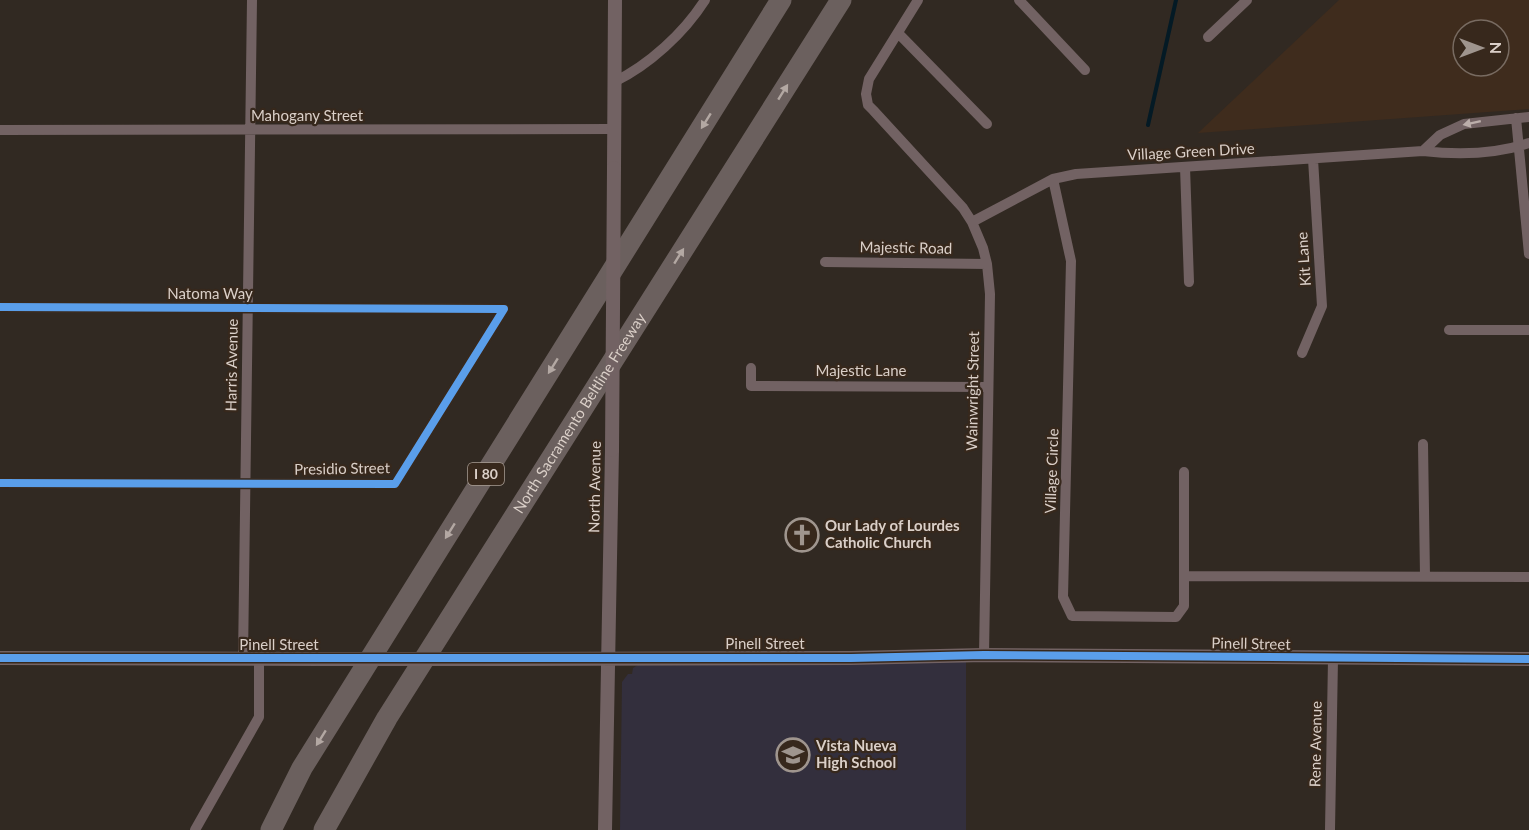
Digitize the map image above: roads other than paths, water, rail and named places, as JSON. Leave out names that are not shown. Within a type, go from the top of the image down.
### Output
[{"type":"highway","name":"I 80","points":[[271,830],[302,768],[781,0]]},
{"type":"highway","name":"North Sacramento Beltline Freeway","points":[[324,830],[387,718],[841,0]]},
{"type":"street","name":"Harris Avenue","points":[[243,659],[252,0]]},
{"type":"street","name":"North Avenue","points":[[605,830],[612,450],[615,0]]},
{"type":"street","points":[[614,82],[632,73],[662,48],[686,25],[705,0]]},
{"type":"street","name":"Wainwright Street","points":[[918,0],[869,79],[866,94],[868,105],[963,208],[972,222],[987,264],[990,294],[984,655]]},
{"type":"street","points":[[1019,0],[1085,70]]},
{"type":"street","points":[[1208,37],[1247,0]]},
{"type":"street","points":[[898,33],[987,124]]},
{"type":"street","points":[[1423,151],[1440,135],[1464,124],[1529,117]]},
{"type":"street","points":[[1516,118],[1525,145],[1529,254]]},
{"type":"street","name":"Mahogany Street","points":[[0,130],[614,129]]},
{"type":"street","name":"Village Green Drive","points":[[972,222],[1053,179],[1076,174],[1423,151],[1442,153],[1500,150],[1525,145]]},
{"type":"street","name":"Kit Lane","points":[[1302,353],[1322,306],[1313,159]]},
{"type":"street","points":[[1185,167],[1189,282]]},
{"type":"street","name":"Village Circle","points":[[1053,179],[1071,261],[1063,597],[1071,616],[1176,617],[1184,606],[1184,472]]},
{"type":"street","name":"Majestic Road","points":[[825,262],[987,264]]},
{"type":"street","name":"Natoma Way","points":[[0,307],[419,308]]},
{"type":"street","name":"Presidio Street","points":[[0,483],[395,484],[504,309],[419,308]]},
{"type":"street","points":[[1449,330],[1529,330]]},
{"type":"street","name":"Majestic Lane","points":[[751,368],[751,386],[988,387]]},
{"type":"street","points":[[1423,444],[1425,576]]},
{"type":"street","points":[[1185,576],[1529,577]]},
{"type":"street","name":"Pinell Street","points":[[0,658],[851,658],[984,655],[1529,659]]},
{"type":"street","name":"Rene Avenue","points":[[1330,830],[1333,658]]},
{"type":"street","points":[[195,830],[259,717],[259,659]]},
{"type":"waterway","points":[[1148,125],[1176,0]]},
{"type":"place","name":"Our Lady of Lourdes Catholic Church","points":[[802,535]]},
{"type":"place","name":"Vista Nueva High School","points":[[793,755]]}]
